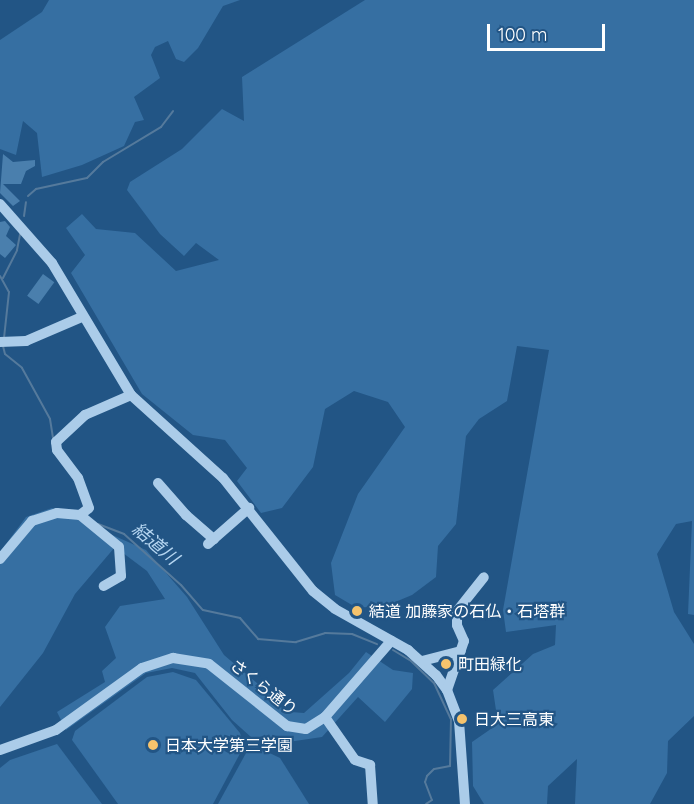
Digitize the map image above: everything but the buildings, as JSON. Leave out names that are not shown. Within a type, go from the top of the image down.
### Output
[{"type":"street","points":[[1,206],[52,263],[127,397],[205,460],[249,508],[313,591],[335,609],[391,640],[422,661],[447,690],[460,731],[465,804]]},
{"type":"street","points":[[3,342],[26,341],[82,317]]},
{"type":"street","points":[[104,586],[121,576],[119,547],[83,512],[81,483],[57,450],[56,442],[85,415],[127,397]]},
{"type":"street","points":[[158,483],[211,541],[249,508]]},
{"type":"street","points":[[0,560],[32,521],[57,513],[83,512]]},
{"type":"street","points":[[447,690],[464,641],[457,625],[457,611],[484,577]]},
{"type":"street","name":"さくら通り","points":[[0,750],[66,725],[142,668],[173,658],[197,660],[216,668],[287,726],[306,729],[325,717],[391,640]]},
{"type":"street","points":[[422,661],[461,651]]},
{"type":"street","points":[[325,717],[356,760],[370,765],[373,804]]},
{"type":"shaded area","points":[[49,0],[240,0],[223,6],[198,48],[184,62],[176,59],[168,41],[155,47],[151,55],[160,78],[134,97],[144,120],[135,122],[124,146],[82,165],[42,177],[37,133],[23,121],[16,155],[0,149],[0,40],[42,12]]},
{"type":"shaded area","points":[[365,0],[694,0],[694,615],[688,614],[692,521],[676,524],[657,554],[674,612],[694,644],[694,716],[668,741],[667,773],[650,804],[575,804],[577,759],[548,786],[547,804],[484,804],[473,786],[472,742],[498,724],[493,690],[533,654],[555,645],[556,625],[506,632],[503,610],[549,350],[517,346],[507,401],[479,419],[466,436],[456,524],[438,546],[436,577],[412,595],[388,605],[357,608],[335,595],[331,563],[358,494],[405,427],[388,402],[354,391],[325,409],[313,467],[282,508],[261,513],[237,481],[247,468],[225,440],[193,435],[142,394],[71,273],[85,255],[66,228],[82,214],[96,229],[135,233],[176,271],[219,260],[196,243],[184,256],[160,234],[127,190],[130,182],[182,149],[222,109],[244,121],[242,77]]},
{"type":"shaded area","points":[[52,508],[146,550],[187,597],[224,655],[291,712],[304,713],[349,673],[366,652],[393,670],[413,673],[412,689],[385,722],[358,697],[322,737],[261,746],[232,720],[195,673],[172,668],[146,673],[66,730],[57,712],[105,682],[102,671],[116,658],[105,627],[120,606],[165,599],[147,571],[115,547],[75,594],[43,653],[0,707],[0,552],[26,517]]},
{"type":"shaded area","points":[[173,672],[196,680],[240,733],[244,746],[213,804],[118,804],[72,740],[75,731],[147,677]]},
{"type":"shaded area","points":[[57,744],[102,804],[0,804],[0,768],[10,760]]},
{"type":"shaded area","points":[[251,744],[280,758],[309,804],[218,804]]},
{"type":"waterway","points":[[28,196],[36,189],[87,178],[103,162],[161,127],[173,111]]},
{"type":"waterway","points":[[24,216],[26,202]]},
{"type":"waterway","points":[[3,278],[17,250],[20,234]]},
{"type":"waterway","name":"結道川","points":[[0,276],[9,292],[4,338]]},
{"type":"waterway","name":"結道川","points":[[3,346],[5,354],[22,368],[50,419],[53,438]]},
{"type":"waterway","name":"結道川","points":[[98,524],[124,534],[181,585],[203,610],[240,618],[258,639],[296,642],[325,633],[352,634],[377,644]]},
{"type":"waterway","name":"結道川","points":[[393,650],[411,661],[434,683],[451,719],[450,766],[434,769],[427,776],[425,782],[432,800],[426,804]]},
{"type":"place","name":"結道 加藤家の石仏・石塔群","points":[[357,611]]},
{"type":"place","name":"町田緑化","points":[[446,664]]},
{"type":"place","name":"日大三高東","points":[[462,719]]},
{"type":"place","name":"日本大学第三学園","points":[[153,745]]}]
